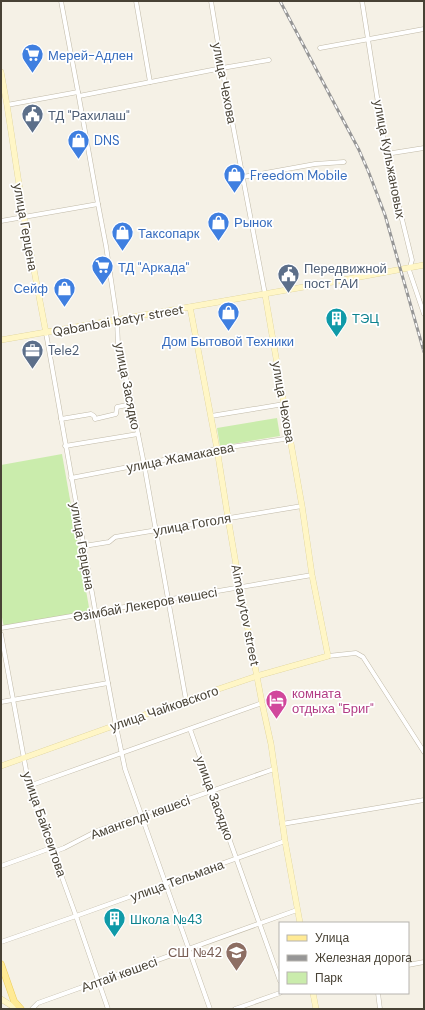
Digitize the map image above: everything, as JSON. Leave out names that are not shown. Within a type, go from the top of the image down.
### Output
[{"type":"main road","points":[[1,964],[14,1001],[21,1009]]},
{"type":"street","name":"улица Засядко","points":[[61,1],[106,246],[117,320],[118,345],[144,464],[186,700]]},
{"type":"street","points":[[136,1],[150,82]]},
{"type":"street","name":"улица Чехова","points":[[211,1],[222,68],[265,294],[302,506],[312,575],[328,656]]},
{"type":"street","name":"улица Кульжановых","points":[[362,1],[386,154],[412,260],[409,270],[424,314]]},
{"type":"street","points":[[320,48],[424,29]]},
{"type":"street","points":[[4,105],[150,82],[269,60]]},
{"type":"street","name":"улица Герцена","points":[[1,72],[4,105],[95,612],[125,769],[210,1009]]},
{"type":"street","points":[[386,154],[424,148]]},
{"type":"street","points":[[243,177],[315,164],[344,162]]},
{"type":"street","points":[[1,221],[98,204]]},
{"type":"street","points":[[265,294],[424,265]]},
{"type":"street","name":"Qabanbai batyr street","points":[[1,340],[265,294]]},
{"type":"street","name":"Aimauytov street","points":[[190,307],[217,449],[240,588],[271,744],[282,824],[300,922]]},
{"type":"street","points":[[61,419],[91,414],[95,419],[116,414],[117,407],[132,404]]},
{"type":"street","points":[[211,416],[284,404]]},
{"type":"street","points":[[65,446],[138,434]]},
{"type":"street","name":"улица Жамакаева","points":[[71,478],[217,449],[290,438]]},
{"type":"street","name":"улица Гоголя","points":[[84,546],[109,542],[115,537],[302,506]]},
{"type":"street","name":"Әзімбай Лекеров көшесі","points":[[1,628],[312,575]]},
{"type":"street","name":"улица Байсеитова","points":[[1,634],[29,786],[108,1009]]},
{"type":"street","points":[[328,656],[356,653],[364,657],[424,752]]},
{"type":"street","name":"улица Чайковского","points":[[1,766],[257,676],[328,656]]},
{"type":"street","points":[[1,702],[108,683]]},
{"type":"street","points":[[29,786],[262,704]]},
{"type":"street","name":"улица Засядко","points":[[190,729],[279,978]]},
{"type":"street","name":"Амангелді көшесі","points":[[53,852],[97,831],[274,769]]},
{"type":"street","points":[[282,824],[424,800]]},
{"type":"street","name":"улица Тельмана","points":[[1,942],[285,841]]},
{"type":"street","points":[[1,866],[51,848]]},
{"type":"street","name":"Алтай көшесі","points":[[32,1009],[38,1003],[297,910]]},
{"type":"street","points":[[409,965],[424,962]]},
{"type":"street","points":[[234,1009],[279,993]]},
{"type":"street","points":[[312,994],[316,1009]]},
{"type":"street","points":[[378,994],[380,1009]]},
{"type":"street","points":[[1,999],[17,1009]]},
{"type":"green space","points":[[277,418],[280,436],[220,446],[217,428]]},
{"type":"green space","points":[[62,454],[90,613],[4,628],[1,612],[1,465]]},
{"type":"railway","points":[[280,1],[359,150],[369,173],[385,215],[424,352]]},
{"type":"place","name":"Мерей-Адлен","points":[[33,74]]},
{"type":"place","name":"ТД \"Рахилаш\"","points":[[32,134]]},
{"type":"place","name":"DNS","points":[[79,160]]},
{"type":"place","name":"Freedom Mobile","points":[[234,194]]},
{"type":"place","name":"Рынок","points":[[219,242]]},
{"type":"place","name":"Таксопарк","points":[[123,252]]},
{"type":"place","name":"ТД \"Аркада\"","points":[[102,286]]},
{"type":"place","name":"Передвижной пост ГАИ","points":[[288,294]]},
{"type":"place","name":"Сейф","points":[[64,308]]},
{"type":"place","name":"Дом Бытовой Техники","points":[[228,332]]},
{"type":"place","name":"ТЭЦ","points":[[337,338]]},
{"type":"place","name":"Tele2","points":[[32,370]]},
{"type":"place","name":"комната отдыха \"Бриг\"","points":[[276,720]]},
{"type":"place","name":"Школа №43","points":[[114,938]]},
{"type":"place","name":"СШ №42","points":[[237,972]]}]
